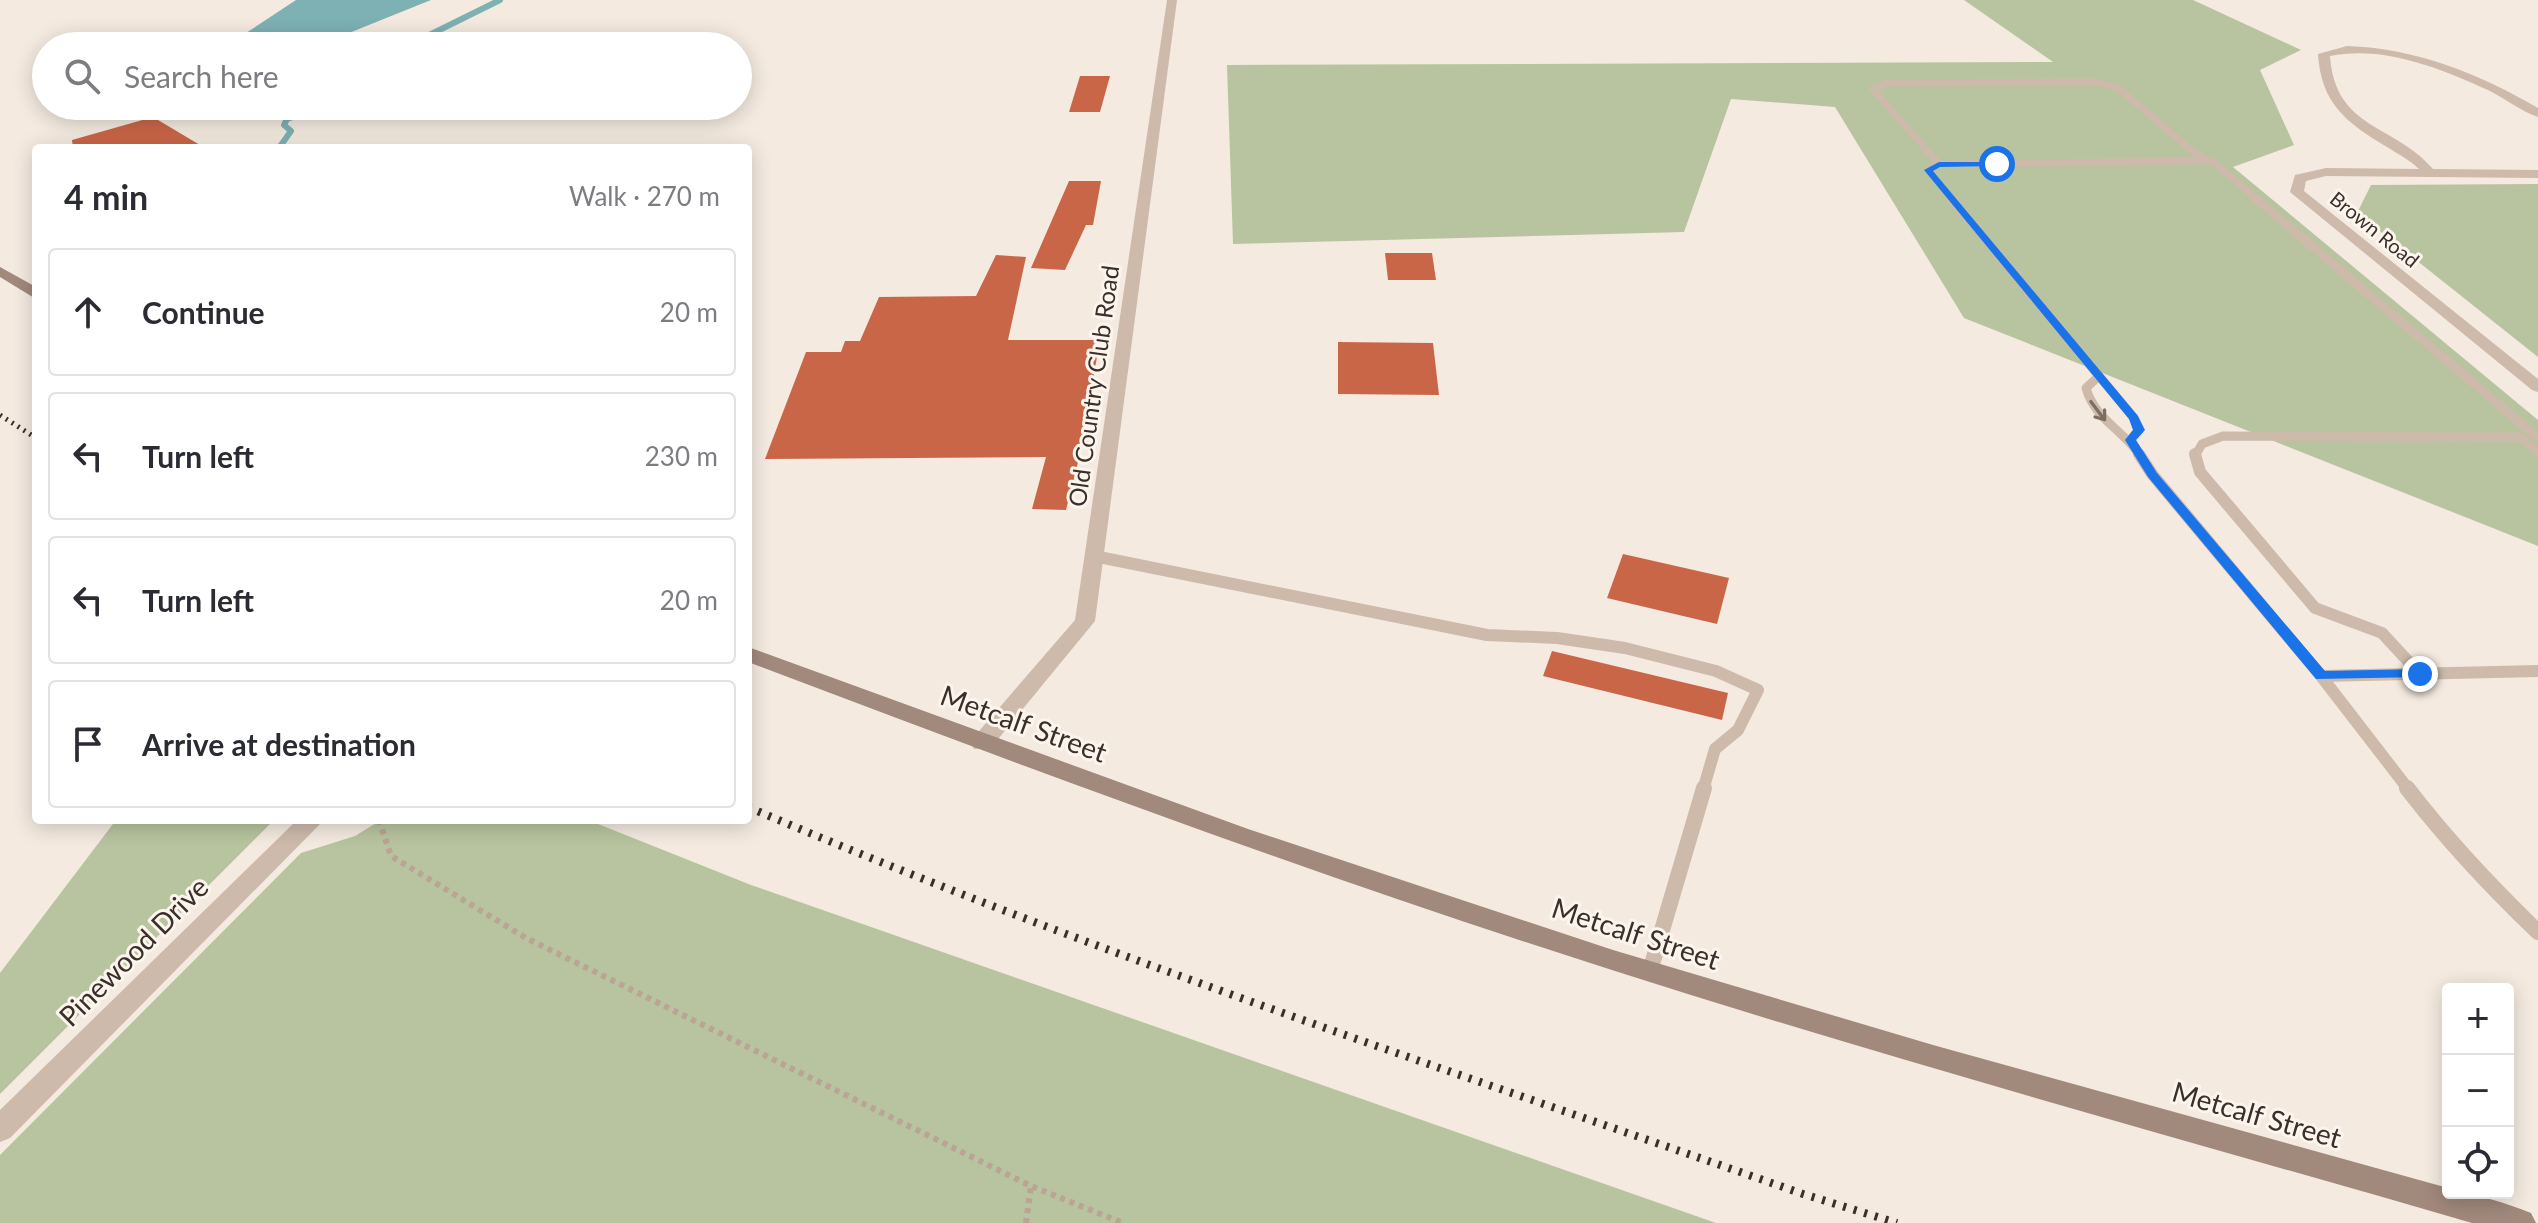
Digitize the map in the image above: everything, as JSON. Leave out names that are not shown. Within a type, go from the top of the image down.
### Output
[{"type":"street","name":"Old Country Club Road","points":[[982,743],[1085,621],[1172,0]]},
{"type":"street","points":[[2429,173],[2420,162],[2343,111],[2332,98],[2328,86],[2323,69],[2324,54],[2335,50],[2356,50],[2451,68],[2504,92],[2538,113]]},
{"type":"street","name":"Brown Road","points":[[2538,174],[2326,172],[2300,178],[2297,192],[2538,387]]},
{"type":"street","points":[[0,271],[32,291]]},
{"type":"street","name":"Metcalf Street","points":[[752,656],[982,743],[1309,861],[1737,999],[2521,1223]]},
{"type":"street","name":"Pinewood Drive","points":[[0,1129],[308,824]]},
{"type":"lane","points":[[1939,164],[1873,89],[1886,83],[2097,82],[2118,88],[2195,153],[2212,161],[2538,437]]},
{"type":"lane","points":[[2130,440],[2139,430],[2134,418],[1928,170],[1939,164],[2212,161]]},
{"type":"lane","points":[[2099,376],[2086,388],[2090,403],[2109,426],[2130,440],[2152,474],[2321,676],[2442,833],[2489,885],[2538,932]]},
{"type":"lane","points":[[2420,674],[2382,633],[2315,608],[2200,472],[2193,460],[2195,450],[2204,442],[2223,436],[2538,437]]},
{"type":"lane","points":[[2520,437],[2538,452]]},
{"type":"lane","points":[[1094,556],[1487,635],[1546,634],[1611,643],[1733,674],[1758,690],[1738,730],[1715,749],[1650,971]]},
{"type":"lane","points":[[2321,676],[2538,671]]},
{"type":"path","points":[[380,824],[391,856],[526,938],[1031,1186],[1123,1223]]},
{"type":"path","points":[[1026,1223],[1031,1186]]},
{"type":"green space","points":[[1964,0],[2193,0],[2301,50],[2260,70],[2294,145],[2233,167],[2538,420],[2538,546],[1964,318],[1835,107],[1731,99],[1684,232],[1233,244],[1227,65],[2053,62]]},
{"type":"green space","points":[[2538,184],[2538,357],[2357,213],[2371,185]]},
{"type":"green space","points":[[113,824],[270,824],[0,1094],[0,973]]},
{"type":"green space","points":[[374,824],[598,824],[751,885],[1716,1223],[0,1223],[0,1155],[301,853],[355,836]]},
{"type":"water","points":[[296,0],[431,0],[351,32],[248,32]]},
{"type":"building","points":[[1080,76],[1110,76],[1100,112],[1069,112]]},
{"type":"building","points":[[142,120],[158,120],[198,144],[72,144],[72,140]]},
{"type":"building","points":[[1069,181],[1101,181],[1093,225],[1086,225],[1065,270],[1031,268]]},
{"type":"building","points":[[1385,253],[1432,253],[1436,280],[1388,280]]},
{"type":"building","points":[[996,255],[1026,257],[1008,340],[1100,340],[1079,458],[1066,510],[1032,509],[1046,457],[765,459],[806,352],[841,352],[845,341],[860,341],[879,297],[976,296]]},
{"type":"building","points":[[1338,342],[1433,343],[1439,395],[1338,394]]},
{"type":"building","points":[[1623,554],[1729,578],[1717,624],[1607,598]]},
{"type":"building","points":[[1552,651],[1728,693],[1722,720],[1543,676]]},
{"type":"waterway","points":[[435,32],[500,0]]},
{"type":"waterway","points":[[282,144],[291,131],[284,125],[286,120]]},
{"type":"railway","points":[[0,415],[32,435]]},
{"type":"railway","points":[[752,809],[878,861],[1140,961],[1803,1194],[1897,1223]]},
{"type":"route","points":[[1997,164],[1939,164],[1928,170],[2134,418],[2139,430],[2130,440],[2152,474],[2321,676],[2420,674]]}]
